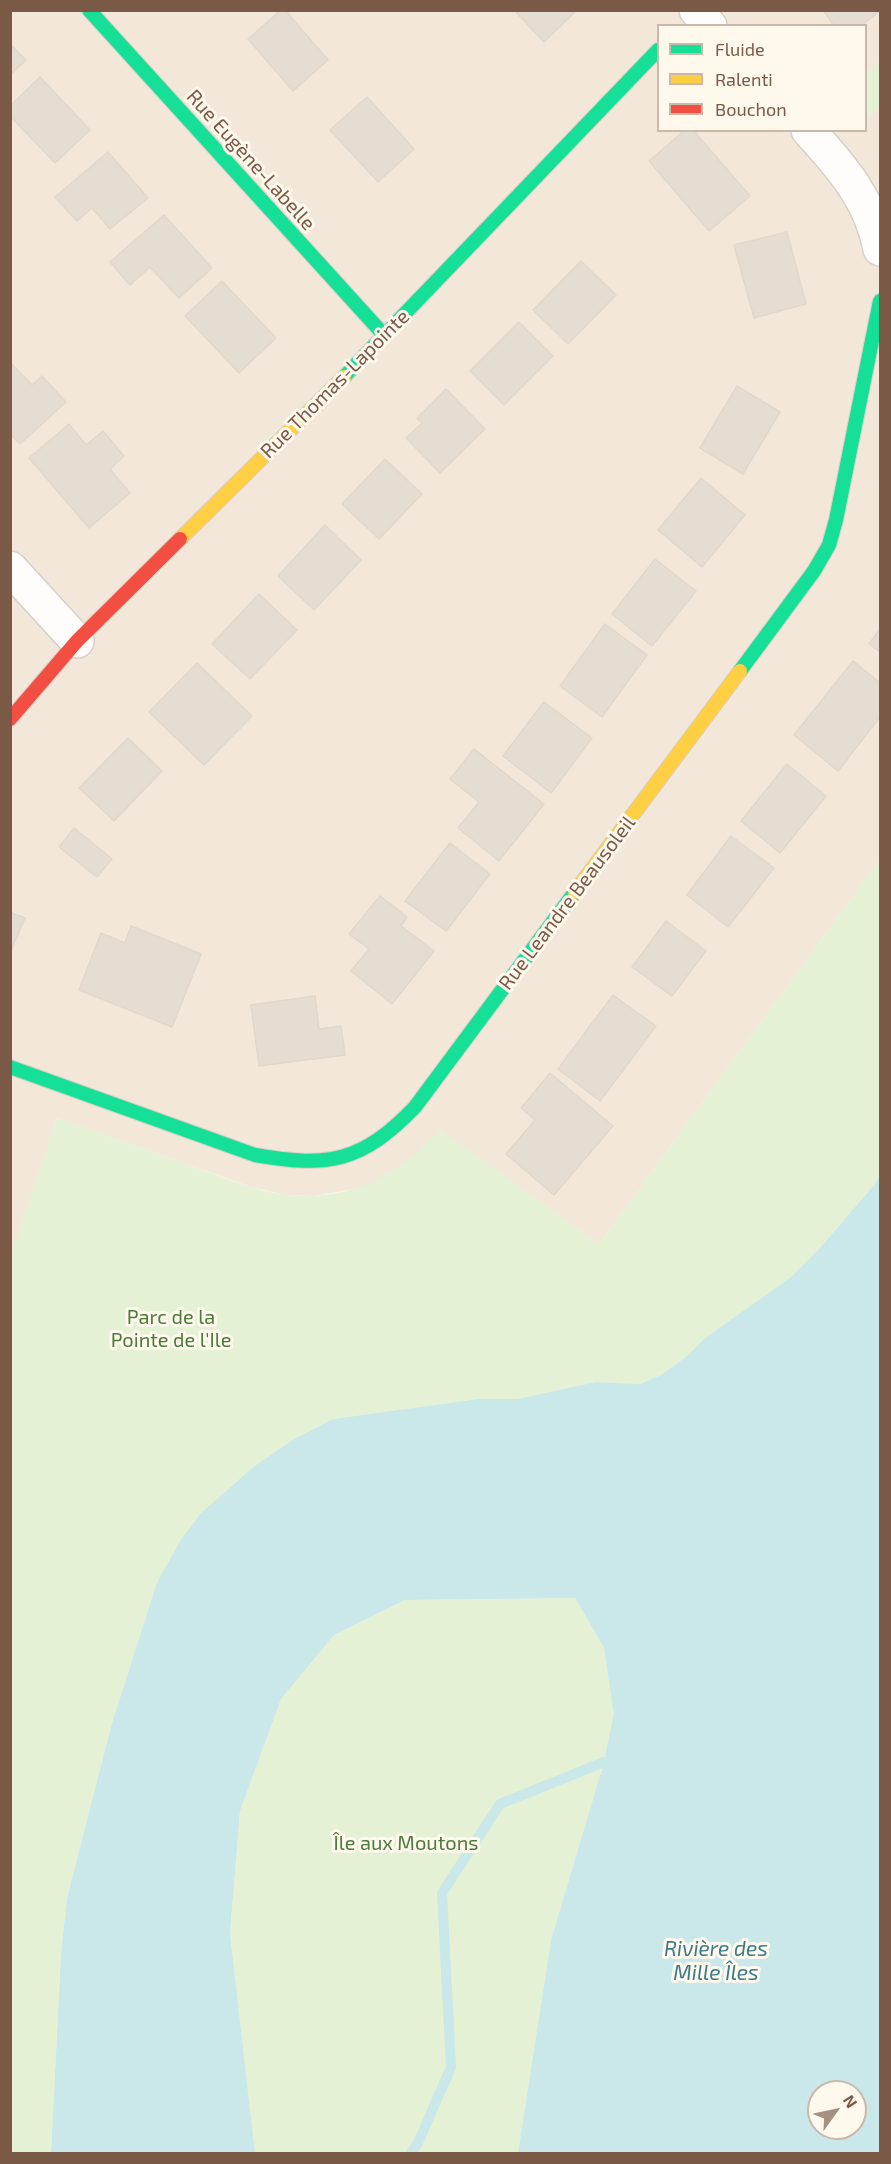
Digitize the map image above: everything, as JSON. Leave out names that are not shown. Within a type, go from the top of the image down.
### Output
[{"type":"street","name":"Rue Eugène-Labelle","points":[[89,10],[384,335]]},
{"type":"street","name":"Rue Thomas-Lapointe","points":[[10,719],[77,641],[384,335],[657,51]]},
{"type":"street","points":[[810,132],[842,169],[863,199],[876,227],[880,249]]},
{"type":"street","name":"Rue Leandre Beausoleil","points":[[10,1067],[255,1155],[286,1162],[314,1163],[342,1157],[365,1149],[392,1131],[434,1083],[814,571],[829,545],[836,520],[880,301]]},
{"type":"street","points":[[10,567],[77,641]]},
{"type":"shaded area","points":[[11,11],[880,11],[880,61],[867,73],[867,24],[657,24],[657,132],[867,132],[867,118],[880,105],[880,859],[599,1244],[440,1130],[408,1162],[376,1181],[359,1188],[313,1196],[286,1195],[251,1187],[57,1118],[11,1256]]},
{"type":"green space","points":[[880,61],[880,105],[867,118],[867,73]]},
{"type":"green space","name":"Parc de la Pointe de l'Ile","points":[[880,859],[880,1176],[819,1249],[791,1277],[705,1338],[686,1357],[661,1375],[640,1384],[596,1382],[517,1399],[478,1399],[333,1419],[294,1439],[256,1465],[156,1585],[112,1723],[67,1898],[61,1954],[51,2153],[11,2154],[10,1256],[57,1118],[249,1187],[287,1195],[310,1196],[332,1194],[372,1182],[408,1160],[440,1129],[599,1244]]},
{"type":"green space","name":"Île aux Moutons","points":[[575,1598],[604,1648],[615,1714],[604,1762],[551,1940],[518,2153],[255,2154],[230,1933],[240,1811],[281,1699],[334,1635],[405,1600]]},
{"type":"water","name":"Rivière des Mille Îles","points":[[880,1176],[880,2153],[518,2153],[551,1940],[604,1762],[614,1714],[604,1648],[575,1598],[405,1600],[334,1635],[281,1699],[240,1811],[230,1933],[255,2153],[51,2153],[61,1954],[67,1898],[112,1723],[156,1585],[180,1541],[201,1513],[256,1465],[294,1439],[333,1419],[478,1399],[517,1399],[596,1382],[640,1384],[661,1375],[686,1357],[705,1338],[791,1277],[819,1249]]},
{"type":"building","points":[[281,10],[285,10],[328,60],[293,91],[248,39]]},
{"type":"building","points":[[514,10],[577,10],[544,42]]},
{"type":"building","points":[[823,10],[880,10],[864,24],[833,24]]},
{"type":"building","points":[[10,44],[26,60],[10,75]]},
{"type":"building","points":[[40,77],[90,130],[55,163],[10,116],[10,106]]},
{"type":"building","points":[[367,97],[414,149],[378,182],[330,130]]},
{"type":"building","points":[[683,132],[695,132],[750,196],[709,231],[649,161]]},
{"type":"building","points":[[108,152],[148,198],[110,229],[92,208],[77,221],[55,197]]},
{"type":"building","points":[[164,215],[212,268],[179,298],[150,267],[130,285],[110,262]]},
{"type":"building","points":[[787,232],[806,304],[754,318],[734,245]]},
{"type":"building","points":[[581,261],[616,295],[568,344],[533,310]]},
{"type":"building","points":[[222,281],[276,338],[239,373],[185,316]]},
{"type":"building","points":[[519,322],[553,356],[504,405],[470,371]]},
{"type":"building","points":[[10,362],[32,385],[42,376],[66,402],[20,444],[10,434]]},
{"type":"building","points":[[737,386],[780,412],[743,474],[700,448]]},
{"type":"building","points":[[446,389],[485,429],[440,473],[406,438],[422,423],[417,418]]},
{"type":"building","points":[[69,424],[86,445],[103,431],[124,456],[110,469],[130,493],[89,528],[29,458]]},
{"type":"building","points":[[385,459],[422,494],[379,539],[342,504]]},
{"type":"building","points":[[701,478],[745,515],[702,567],[658,530]]},
{"type":"building","points":[[325,525],[361,560],[314,610],[278,576]]},
{"type":"building","points":[[655,559],[696,591],[652,646],[612,614]]},
{"type":"building","points":[[259,594],[297,630],[250,679],[212,644]]},
{"type":"building","points":[[605,624],[647,655],[602,717],[560,686]]},
{"type":"building","points":[[880,629],[880,652],[869,644]]},
{"type":"building","points":[[853,661],[880,683],[880,717],[838,771],[794,735]]},
{"type":"building","points":[[197,663],[252,716],[204,765],[149,712]]},
{"type":"building","points":[[544,702],[592,738],[551,793],[503,756]]},
{"type":"building","points":[[128,738],[162,771],[114,821],[79,788]]},
{"type":"building","points":[[474,749],[544,804],[499,861],[458,828],[479,802],[450,779]]},
{"type":"building","points":[[787,764],[826,796],[780,853],[741,821]]},
{"type":"building","points":[[74,828],[112,859],[97,877],[59,847]]},
{"type":"building","points":[[731,836],[774,868],[728,927],[687,895]]},
{"type":"building","points":[[450,843],[490,874],[446,931],[405,901]]},
{"type":"building","points":[[380,896],[407,917],[401,926],[434,951],[392,1004],[351,971],[369,949],[349,934]]},
{"type":"building","points":[[10,912],[25,918],[10,953]]},
{"type":"building","points":[[666,921],[706,951],[672,996],[632,967]]},
{"type":"building","points":[[131,926],[201,954],[172,1027],[79,990],[101,933],[125,943]]},
{"type":"building","points":[[613,995],[656,1026],[600,1101],[558,1069]]},
{"type":"building","points":[[315,996],[319,1029],[341,1026],[345,1055],[259,1066],[251,1005]]},
{"type":"building","points":[[550,1073],[613,1126],[554,1195],[506,1154],[535,1120],[521,1108]]},
{"type":"waterway","points":[[410,2154],[418,2143],[451,2067],[442,1893],[500,1804],[604,1762]]},
{"type":"traffic: fast","points":[[89,10],[384,335]]},
{"type":"traffic: fast","points":[[344,377],[657,51]]},
{"type":"traffic: fast","points":[[740,671],[814,571],[829,545],[880,301]]},
{"type":"traffic: fast","points":[[10,1067],[255,1155],[304,1161],[343,1156],[361,1150],[378,1140],[415,1107],[575,892]]},
{"type":"traffic: slow","points":[[180,539],[344,377]]},
{"type":"traffic: slow","points":[[575,892],[740,671]]},
{"type":"traffic: jam","points":[[10,719],[77,641],[180,539]]}]
